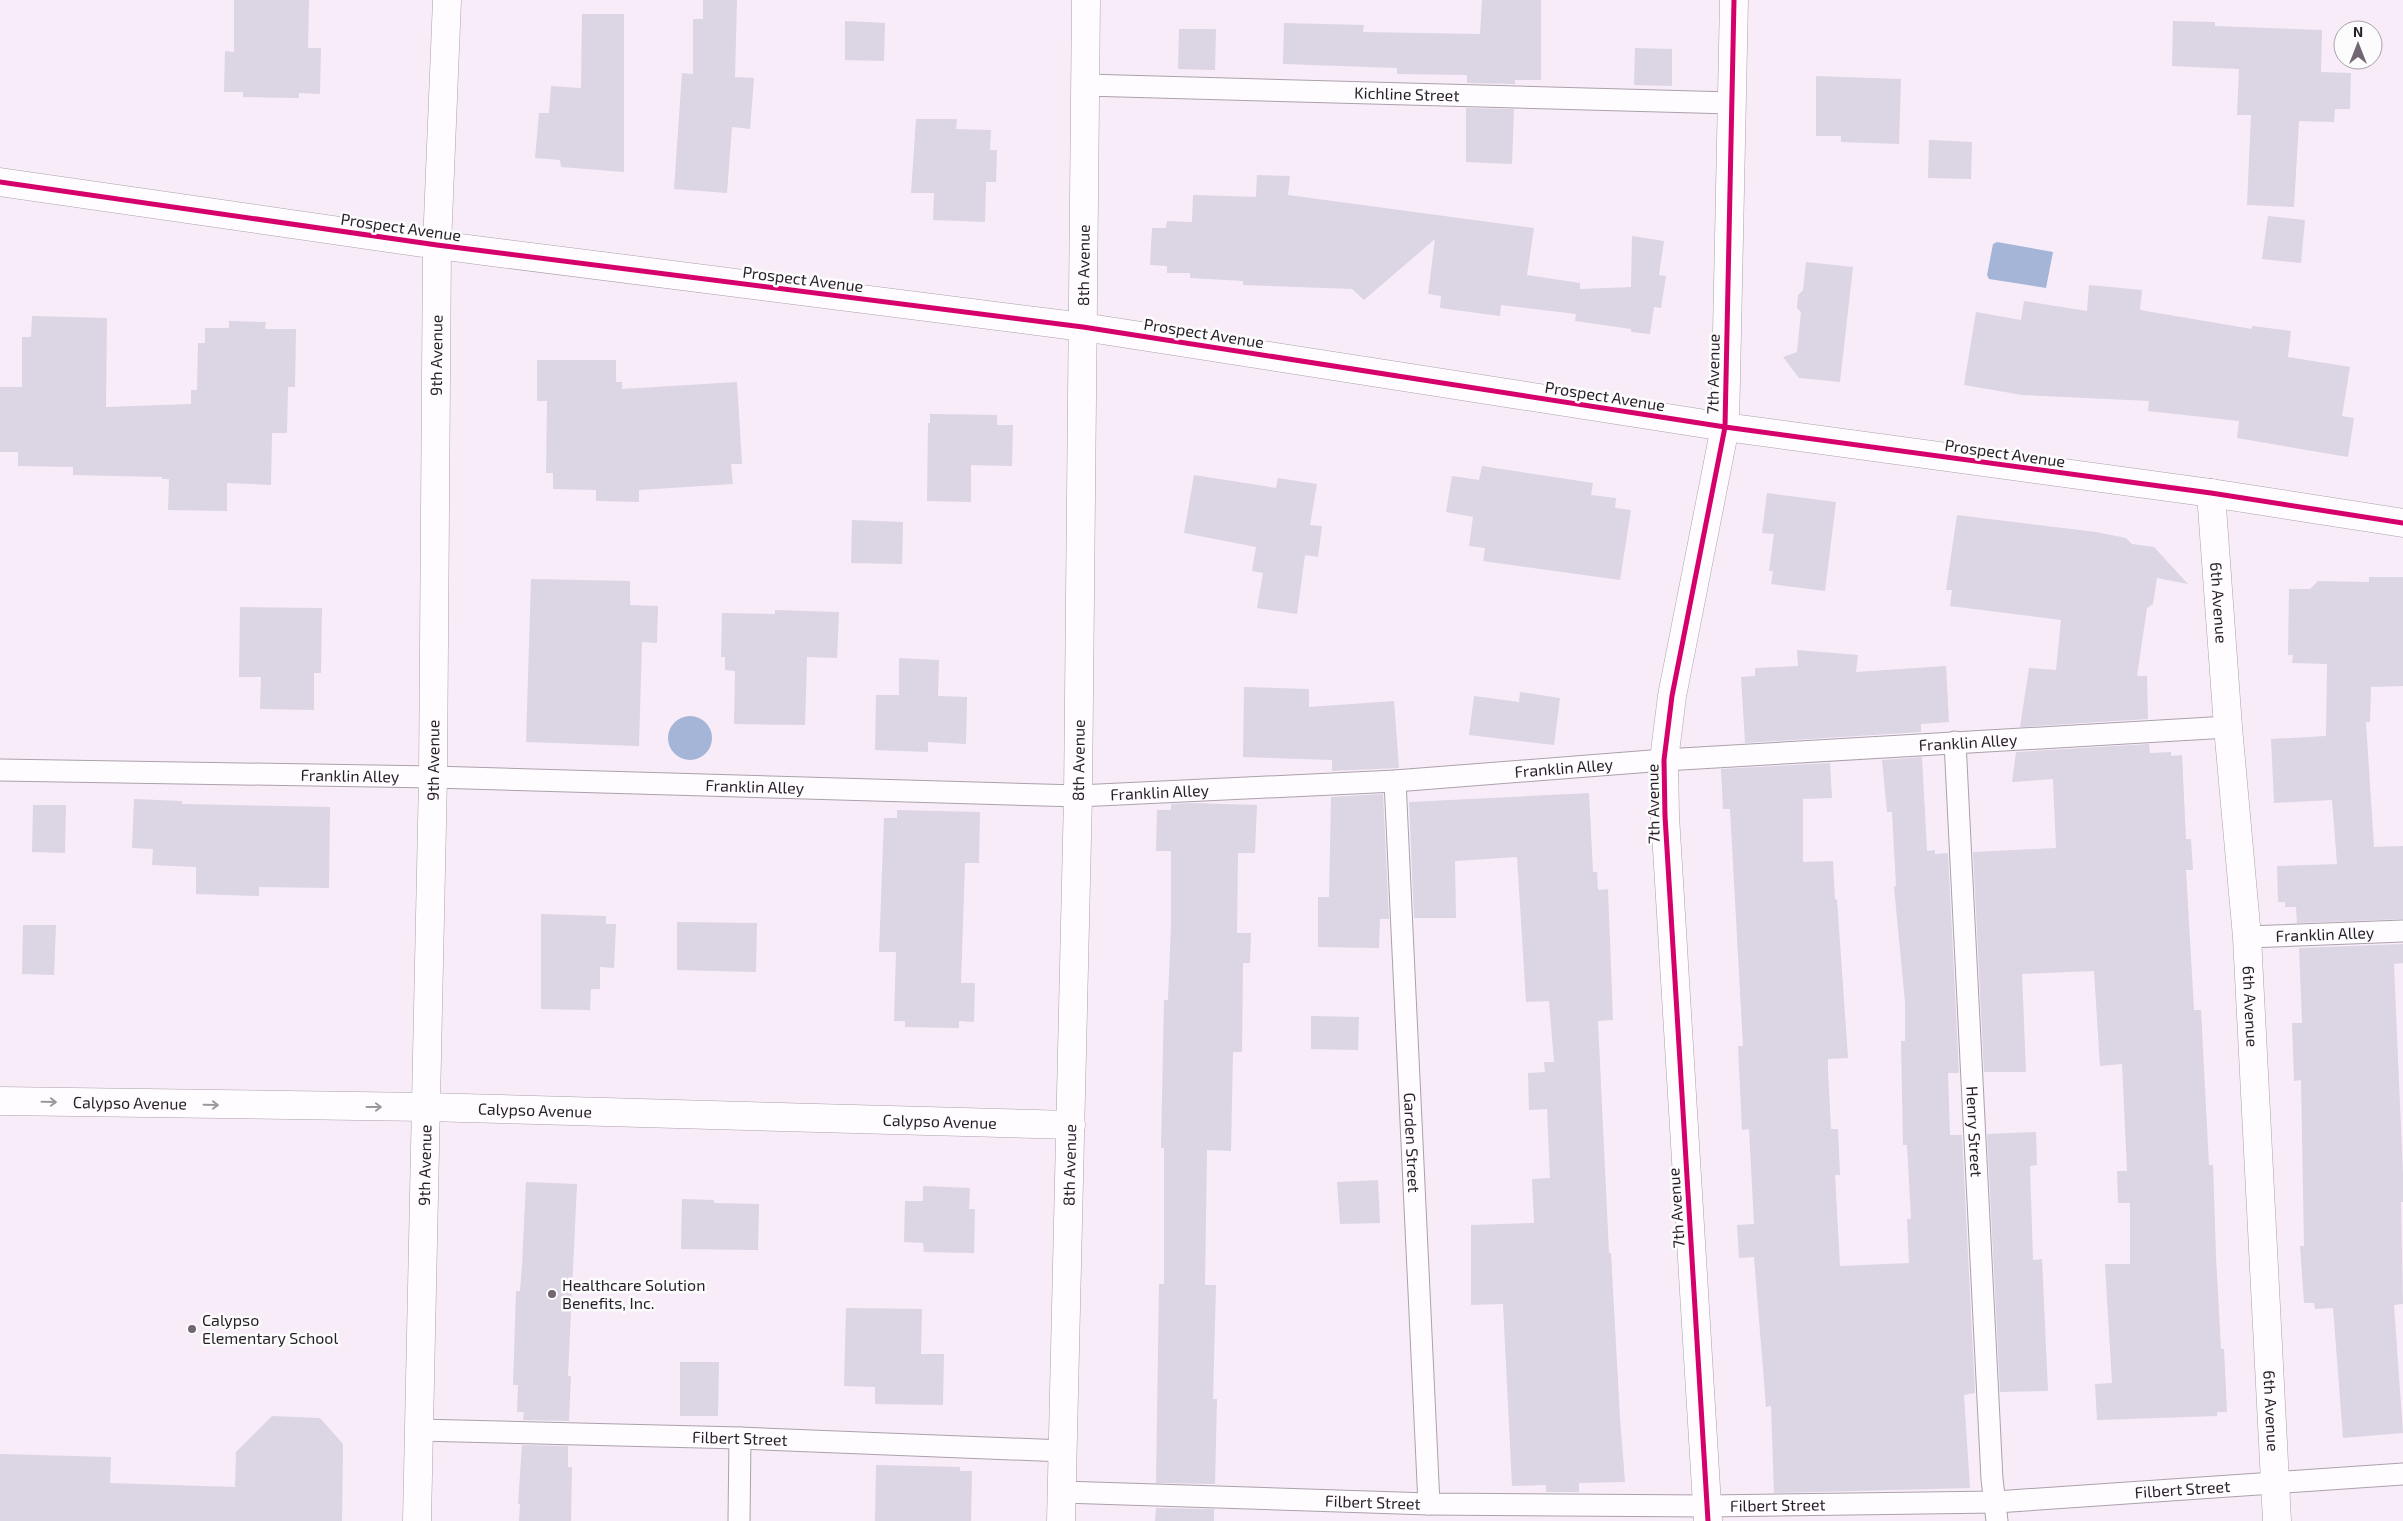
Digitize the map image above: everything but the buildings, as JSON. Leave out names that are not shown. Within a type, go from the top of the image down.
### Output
[{"type":"street","name":"9th Avenue","points":[[417,1521],[433,778],[437,245],[447,0]]},
{"type":"street","name":"8th Avenue","points":[[1061,1521],[1078,796],[1086,0]]},
{"type":"street","name":"7th Avenue","points":[[1708,1513],[1665,816],[1664,760],[1672,696],[1725,427],[1734,0]]},
{"type":"street","name":"Prospect Avenue","points":[[0,182],[437,245],[1083,327],[1725,427],[2211,493],[2403,523]]},
{"type":"street","name":"6th Avenue","points":[[2211,493],[2228,727],[2247,937],[2277,1521]]},
{"type":"street","name":"Calypso Avenue","points":[[0,1101],[425,1107],[1071,1125]]},
{"type":"lane","name":"Kichline Street","points":[[1085,85],[1731,103]]},
{"type":"lane","name":"Franklin Alley","points":[[0,770],[433,778],[1078,796],[1395,781],[1664,760],[2228,727]]},
{"type":"lane","name":"Henry Street","points":[[1955,742],[1992,1479],[1996,1512]]},
{"type":"lane","name":"Garden Street","points":[[1395,781],[1429,1504]]},
{"type":"lane","name":"Franklin Alley","points":[[2247,937],[2403,931]]},
{"type":"lane","name":"Filbert Street","points":[[418,1430],[740,1438],[1063,1452]]},
{"type":"lane","points":[[739,1521],[740,1438]]},
{"type":"lane","name":"Filbert Street","points":[[1062,1492],[1708,1513],[1996,1512],[2274,1482],[2403,1474]]},
{"type":"water","points":[[1997,242],[2053,252],[2046,288],[1989,279],[1987,275],[1993,244]]},
{"type":"water","points":[[694,716],[706,722],[711,730],[711,746],[706,754],[698,759],[686,760],[674,754],[669,746],[668,734],[674,722],[682,717]]},
{"type":"cycle path","points":[[1708,1521],[1665,816],[1664,760],[1672,696],[1725,427],[1734,0]]},
{"type":"cycle path","points":[[0,182],[437,245],[1083,327],[1725,427],[2211,493],[2403,523]]},
{"type":"place","name":"Healthcare Solution Benefits, Inc.","points":[[552,1294]]},
{"type":"place","name":"Calypso Elementary School","points":[[192,1329]]}]
